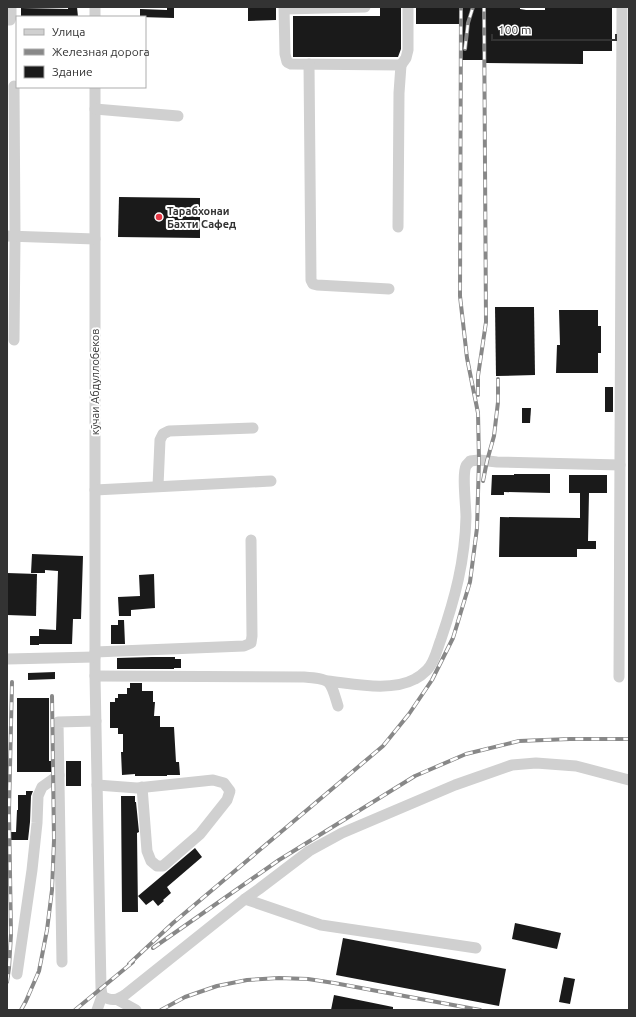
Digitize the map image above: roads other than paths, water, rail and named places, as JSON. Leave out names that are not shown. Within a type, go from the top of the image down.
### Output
[{"type":"street","points":[[7,20],[10,20],[11,17],[11,7]]},
{"type":"street","points":[[365,7],[284,8],[285,54],[287,62],[291,64],[401,65]]},
{"type":"street","points":[[398,227],[399,93],[401,65],[406,58],[408,50],[408,7]]},
{"type":"street","points":[[619,677],[620,465],[625,201],[625,108],[622,7]]},
{"type":"street","points":[[309,64],[311,280],[313,284],[317,285],[389,289]]},
{"type":"street","points":[[14,86],[11,237],[14,340]]},
{"type":"street","name":"кӯчаи Абдуллобеков","points":[[95,88],[95,676],[102,996]]},
{"type":"street","points":[[95,109],[178,116]]},
{"type":"street","points":[[11,237],[95,239]]},
{"type":"street","points":[[158,486],[160,440],[163,434],[169,431],[253,428]]},
{"type":"street","points":[[328,681],[374,686],[390,686],[416,679],[428,670],[434,659],[458,585],[465,546],[465,473],[466,466],[470,461],[479,460],[497,462],[620,465]]},
{"type":"street","points":[[95,490],[271,481]]},
{"type":"street","points":[[7,659],[244,646],[250,643],[252,636],[251,540]]},
{"type":"street","points":[[95,676],[322,678],[332,685],[338,706]]},
{"type":"street","points":[[62,962],[58,722],[96,721]]},
{"type":"street","points":[[118,1000],[245,899],[309,851],[342,833],[455,785],[512,765],[536,763],[576,766],[629,780]]},
{"type":"street","points":[[17,974],[32,870],[38,796],[42,787],[59,775]]},
{"type":"street","points":[[97,785],[142,787],[213,780],[224,783],[230,791],[227,800],[200,834],[163,866],[157,866],[151,861],[147,851],[142,787]]},
{"type":"street","points":[[245,899],[321,925],[476,948]]},
{"type":"street","points":[[97,1010],[102,996],[109,1000],[118,1000],[136,1010]]},
{"type":"railway","points":[[129,964],[173,923],[383,746],[409,714],[432,680],[453,638],[470,582],[477,528],[479,460],[478,413],[467,358],[460,296],[461,7]]},
{"type":"railway","points":[[465,49],[468,23],[473,7]]},
{"type":"railway","points":[[478,395],[478,376],[486,322],[484,7]]},
{"type":"railway","points":[[483,481],[494,436],[498,402],[498,379]]},
{"type":"railway","points":[[7,982],[11,934],[9,811],[12,682]]},
{"type":"railway","points":[[21,1010],[39,971],[47,930],[52,890],[54,840],[52,696]]},
{"type":"railway","points":[[153,948],[279,860],[415,776],[466,754],[519,741],[629,739]]},
{"type":"railway","points":[[75,1010],[133,962]]},
{"type":"railway","points":[[161,1010],[185,997],[217,986],[247,980],[279,978],[308,979],[334,983],[480,1010]]},
{"type":"place","name":"Тарабхонаи Бахти Сафед","points":[[159,217]]}]
